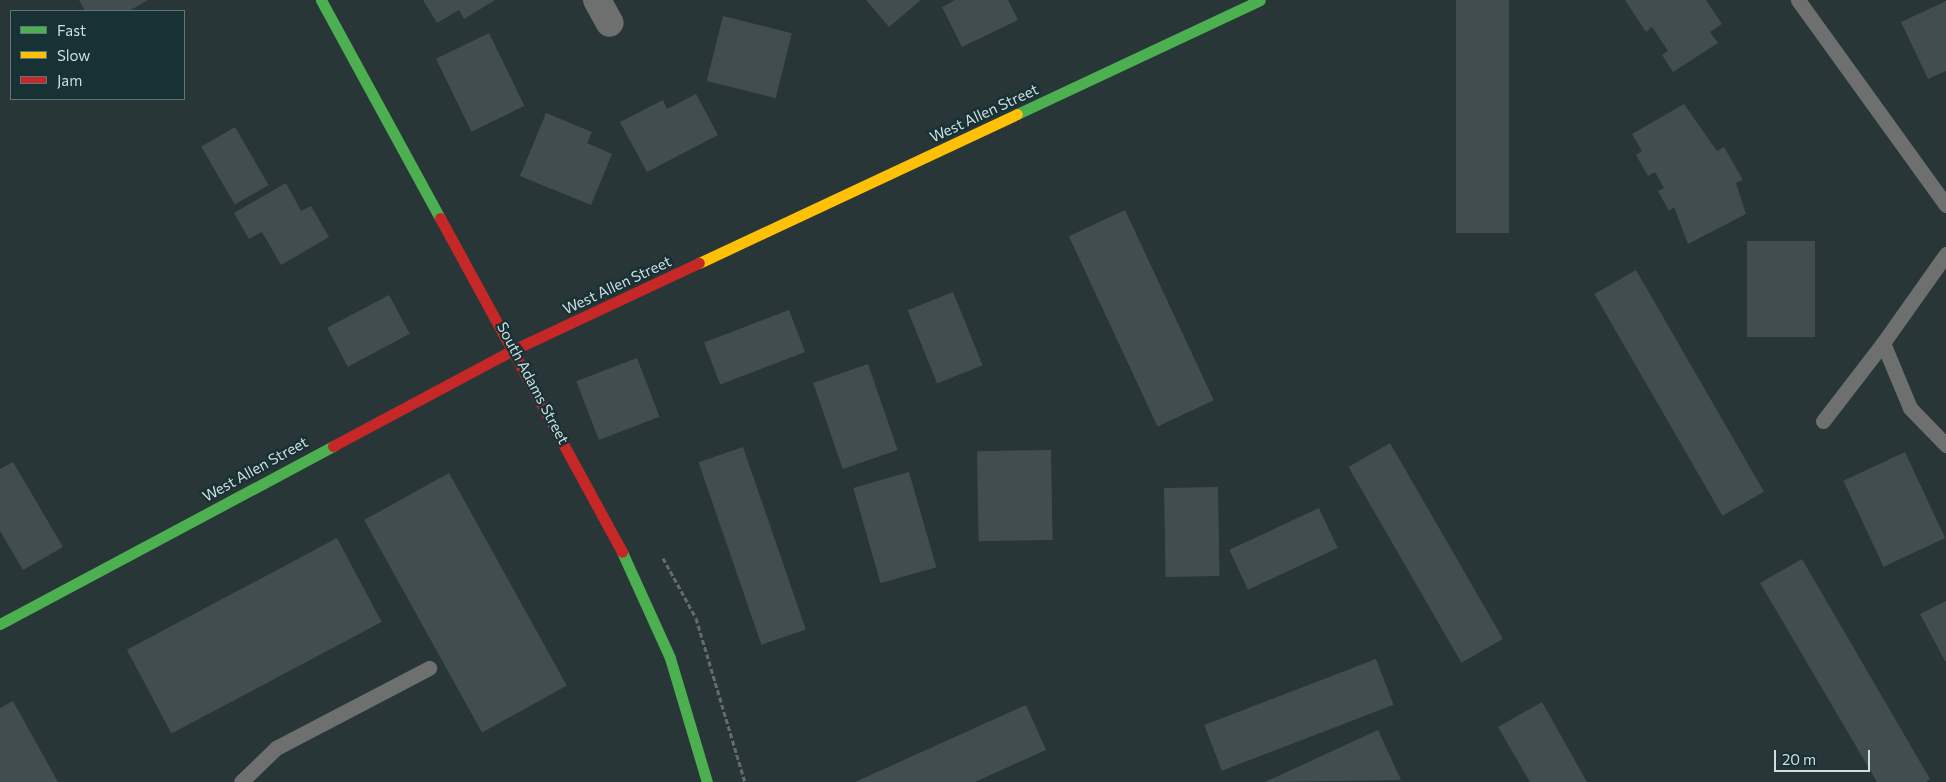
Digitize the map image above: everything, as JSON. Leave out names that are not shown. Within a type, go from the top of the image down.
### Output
[{"type":"street","name":"South Adams Street","points":[[321,0],[515,349],[641,586],[670,658],[707,782]]},
{"type":"street","name":"West Allen Street","points":[[0,624],[515,349],[1260,0]]},
{"type":"lane","points":[[1798,0],[1946,205]]},
{"type":"lane","points":[[1823,421],[1883,343],[1946,254]]},
{"type":"lane","points":[[1883,343],[1910,408],[1946,445]]},
{"type":"lane","points":[[241,782],[276,748],[429,668]]},
{"type":"building","points":[[79,0],[148,0],[131,10],[84,10]]},
{"type":"building","points":[[423,0],[495,0],[464,19],[459,10],[437,23]]},
{"type":"building","points":[[866,0],[921,0],[889,27]]},
{"type":"building","points":[[955,0],[1008,0],[1018,20],[962,47],[942,7]]},
{"type":"building","points":[[1456,0],[1509,0],[1509,233],[1456,233]]},
{"type":"building","points":[[1625,0],[1706,0],[1722,24],[1710,32],[1718,43],[1673,72],[1662,55],[1668,51],[1652,27],[1646,32]]},
{"type":"building","points":[[1946,1],[1946,71],[1928,79],[1901,22]]},
{"type":"building","points":[[723,16],[792,33],[776,98],[707,81]]},
{"type":"building","points":[[489,33],[525,106],[471,132],[436,59]]},
{"type":"building","points":[[696,94],[718,135],[647,172],[620,122],[663,100],[667,109]]},
{"type":"building","points":[[1684,104],[1717,151],[1724,147],[1743,180],[1736,183],[1746,214],[1688,244],[1674,207],[1669,211],[1658,191],[1664,188],[1655,172],[1648,176],[1636,155],[1642,151],[1632,134]]},
{"type":"building","points":[[546,113],[592,132],[587,143],[612,154],[591,205],[520,176]]},
{"type":"building","points":[[235,127],[268,185],[235,205],[201,146]]},
{"type":"building","points":[[286,183],[301,211],[311,206],[329,237],[281,265],[262,232],[249,239],[234,213]]},
{"type":"building","points":[[1125,210],[1214,400],[1158,427],[1069,236]]},
{"type":"building","points":[[1747,241],[1815,241],[1815,337],[1747,337]]},
{"type":"building","points":[[1636,270],[1764,492],[1722,516],[1594,294]]},
{"type":"building","points":[[953,292],[983,365],[937,384],[908,310]]},
{"type":"building","points":[[389,295],[410,334],[348,367],[327,328]]},
{"type":"building","points":[[789,310],[805,352],[720,385],[704,343]]},
{"type":"building","points":[[637,358],[660,417],[599,440],[576,381]]},
{"type":"building","points":[[868,364],[898,450],[843,469],[813,383]]},
{"type":"building","points":[[1390,443],[1503,639],[1461,663],[1348,467]]},
{"type":"building","points":[[743,447],[806,629],[761,645],[699,462]]},
{"type":"building","points":[[1051,450],[1053,540],[979,541],[977,451]]},
{"type":"building","points":[[1905,452],[1945,538],[1884,567],[1843,481]]},
{"type":"building","points":[[13,462],[63,547],[23,570],[0,531],[0,469]]},
{"type":"building","points":[[909,472],[936,567],[881,583],[853,488]]},
{"type":"building","points":[[449,473],[567,686],[482,733],[364,520]]},
{"type":"building","points":[[1218,487],[1220,576],[1166,577],[1164,488]]},
{"type":"building","points":[[1319,508],[1338,548],[1248,590],[1229,550]]},
{"type":"building","points":[[337,538],[382,622],[171,734],[127,650]]},
{"type":"building","points":[[1802,559],[1930,779],[1926,782],[1877,782],[1760,583]]},
{"type":"building","points":[[1946,601],[1946,661],[1945,661],[1920,614]]},
{"type":"building","points":[[1376,659],[1394,705],[1222,771],[1204,725]]},
{"type":"building","points":[[13,701],[58,782],[0,782],[0,708]]},
{"type":"building","points":[[1542,702],[1587,782],[1530,782],[1498,727]]},
{"type":"building","points":[[1026,705],[1046,750],[975,782],[855,782]]},
{"type":"building","points":[[1378,730],[1401,780],[1265,782]]},
{"type":"traffic: fast","points":[[321,0],[440,218]]},
{"type":"traffic: fast","points":[[1017,114],[1260,0]]},
{"type":"traffic: fast","points":[[0,624],[333,446]]},
{"type":"traffic: fast","points":[[622,552],[670,658],[707,782]]},
{"type":"traffic: slow","points":[[699,263],[1017,114]]},
{"type":"traffic: jam","points":[[440,218],[622,552]]},
{"type":"traffic: jam","points":[[333,446],[515,349],[699,263]]}]
